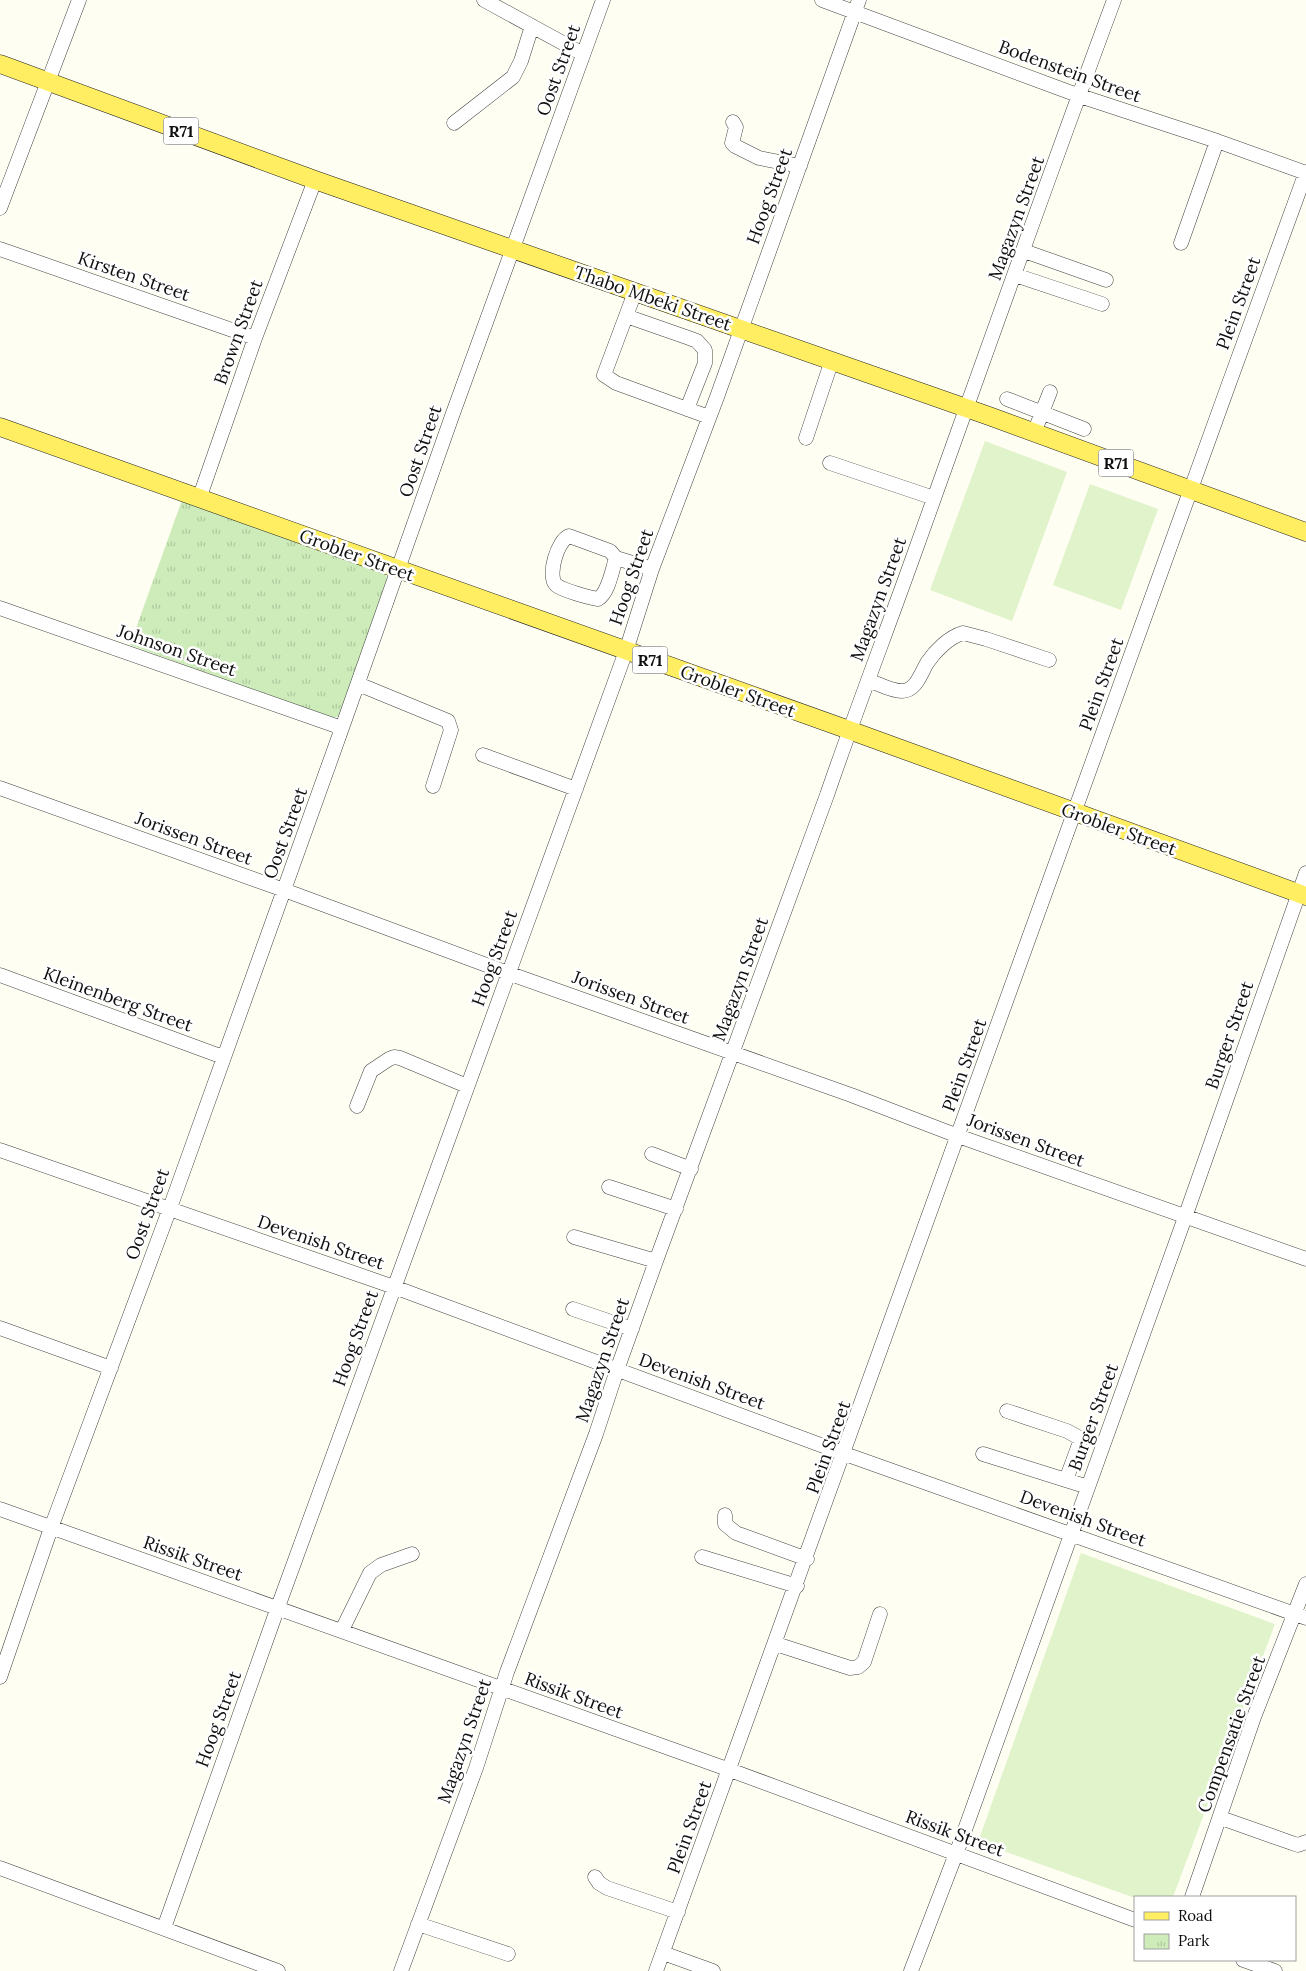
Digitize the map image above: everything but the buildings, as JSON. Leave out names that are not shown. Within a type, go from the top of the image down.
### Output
[{"type":"main road","name":"Thabo Mbeki Street","points":[[0,64],[315,180],[832,360],[1306,532]]},
{"type":"main road","name":"Grobler Street","points":[[0,427],[849,730],[1303,895]]},
{"type":"street","points":[[0,208],[80,0]]},
{"type":"street","points":[[484,0],[583,54]]},
{"type":"street","name":"Oost Street","points":[[0,1677],[603,0]]},
{"type":"street","name":"Bodenstein Street","points":[[822,0],[857,6],[1080,96],[1217,141],[1306,173]]},
{"type":"street","name":"Magazyn Street","points":[[401,1971],[476,1768],[502,1688],[596,1434],[656,1261],[827,795],[1114,0]]},
{"type":"street","name":"Hoog Street","points":[[164,1928],[278,1607],[626,651],[652,569],[709,418],[857,6]]},
{"type":"street","points":[[454,123],[513,77],[521,61],[532,26]]},
{"type":"street","points":[[734,122],[736,127],[732,143],[735,146],[759,158],[800,166]]},
{"type":"street","points":[[1181,243],[1217,141]]},
{"type":"street","name":"Plein Street","points":[[656,1971],[845,1454],[1190,490],[1306,173]]},
{"type":"street","name":"Brown Street","points":[[199,499],[255,338],[315,180]]},
{"type":"street","name":"Kirsten Street","points":[[0,249],[255,338]]},
{"type":"street","points":[[1024,250],[1106,280]]},
{"type":"street","points":[[1014,275],[1102,304]]},
{"type":"street","points":[[635,292],[604,371],[606,378],[709,418]]},
{"type":"street","points":[[626,316],[689,338],[697,342],[705,350],[705,363],[687,409]]},
{"type":"street","points":[[806,438],[832,360]]},
{"type":"street","points":[[1034,433],[1050,392]]},
{"type":"street","points":[[1007,399],[1084,429]]},
{"type":"street","points":[[830,463],[934,498]]},
{"type":"street","points":[[616,558],[606,589],[598,599],[559,587],[553,581],[556,553],[561,542],[566,537],[572,537],[610,551],[616,558],[652,569]]},
{"type":"street","name":"Johnson Street","points":[[0,608],[342,728]]},
{"type":"street","points":[[868,680],[899,691],[910,689],[934,654],[947,642],[963,633],[1049,660]]},
{"type":"street","points":[[358,684],[392,696],[448,721],[451,730],[433,786]]},
{"type":"street","points":[[483,755],[576,789]]},
{"type":"street","name":"Jorissen Street","points":[[0,788],[508,973],[851,1095],[958,1136],[1306,1259]]},
{"type":"street","name":"Burger Street","points":[[911,1971],[1303,895],[1306,873]]},
{"type":"street","name":"Kleinenberg Street","points":[[0,975],[223,1057]]},
{"type":"street","points":[[357,1106],[371,1071],[394,1057],[467,1086]]},
{"type":"street","name":"Devenish Street","points":[[0,1150],[394,1287],[845,1454],[1301,1616]]},
{"type":"street","points":[[652,1154],[691,1169]]},
{"type":"street","points":[[608,1187],[676,1209]]},
{"type":"street","points":[[574,1237],[656,1261]]},
{"type":"street","points":[[573,1309],[632,1330]]},
{"type":"street","points":[[0,1328],[111,1368]]},
{"type":"street","points":[[1007,1411],[1067,1431],[1078,1437],[1080,1442],[1066,1480]]},
{"type":"street","points":[[983,1454],[1088,1487]]},
{"type":"street","name":"Rissik Street","points":[[0,1508],[730,1770],[1134,1920]]},
{"type":"street","points":[[725,1515],[725,1524],[736,1533],[807,1559]]},
{"type":"street","points":[[342,1630],[370,1573],[381,1565],[412,1554]]},
{"type":"street","points":[[702,1557],[797,1586]]},
{"type":"street","name":"Compensatie Street","points":[[1195,1896],[1254,1717],[1301,1616],[1306,1584]]},
{"type":"street","points":[[776,1644],[850,1668],[858,1667],[864,1662],[880,1614]]},
{"type":"street","points":[[1220,1818],[1298,1845],[1306,1842]]},
{"type":"street","points":[[0,1868],[278,1971]]},
{"type":"street","points":[[596,1876],[599,1883],[607,1888],[678,1912]]},
{"type":"street","points":[[418,1924],[508,1954]]},
{"type":"street","points":[[663,1953],[713,1971]]},
{"type":"street","points":[[1246,1961],[1274,1971]]},
{"type":"green space","points":[[985,441],[1067,472],[1012,621],[930,590]]},
{"type":"green space","points":[[1090,484],[1158,509],[1121,610],[1053,585]]},
{"type":"green space","points":[[182,500],[385,574],[388,580],[341,716],[331,718],[130,645]]},
{"type":"green space","points":[[1081,1553],[1275,1624],[1173,1896],[1134,1896],[1134,1898],[978,1842]]}]
